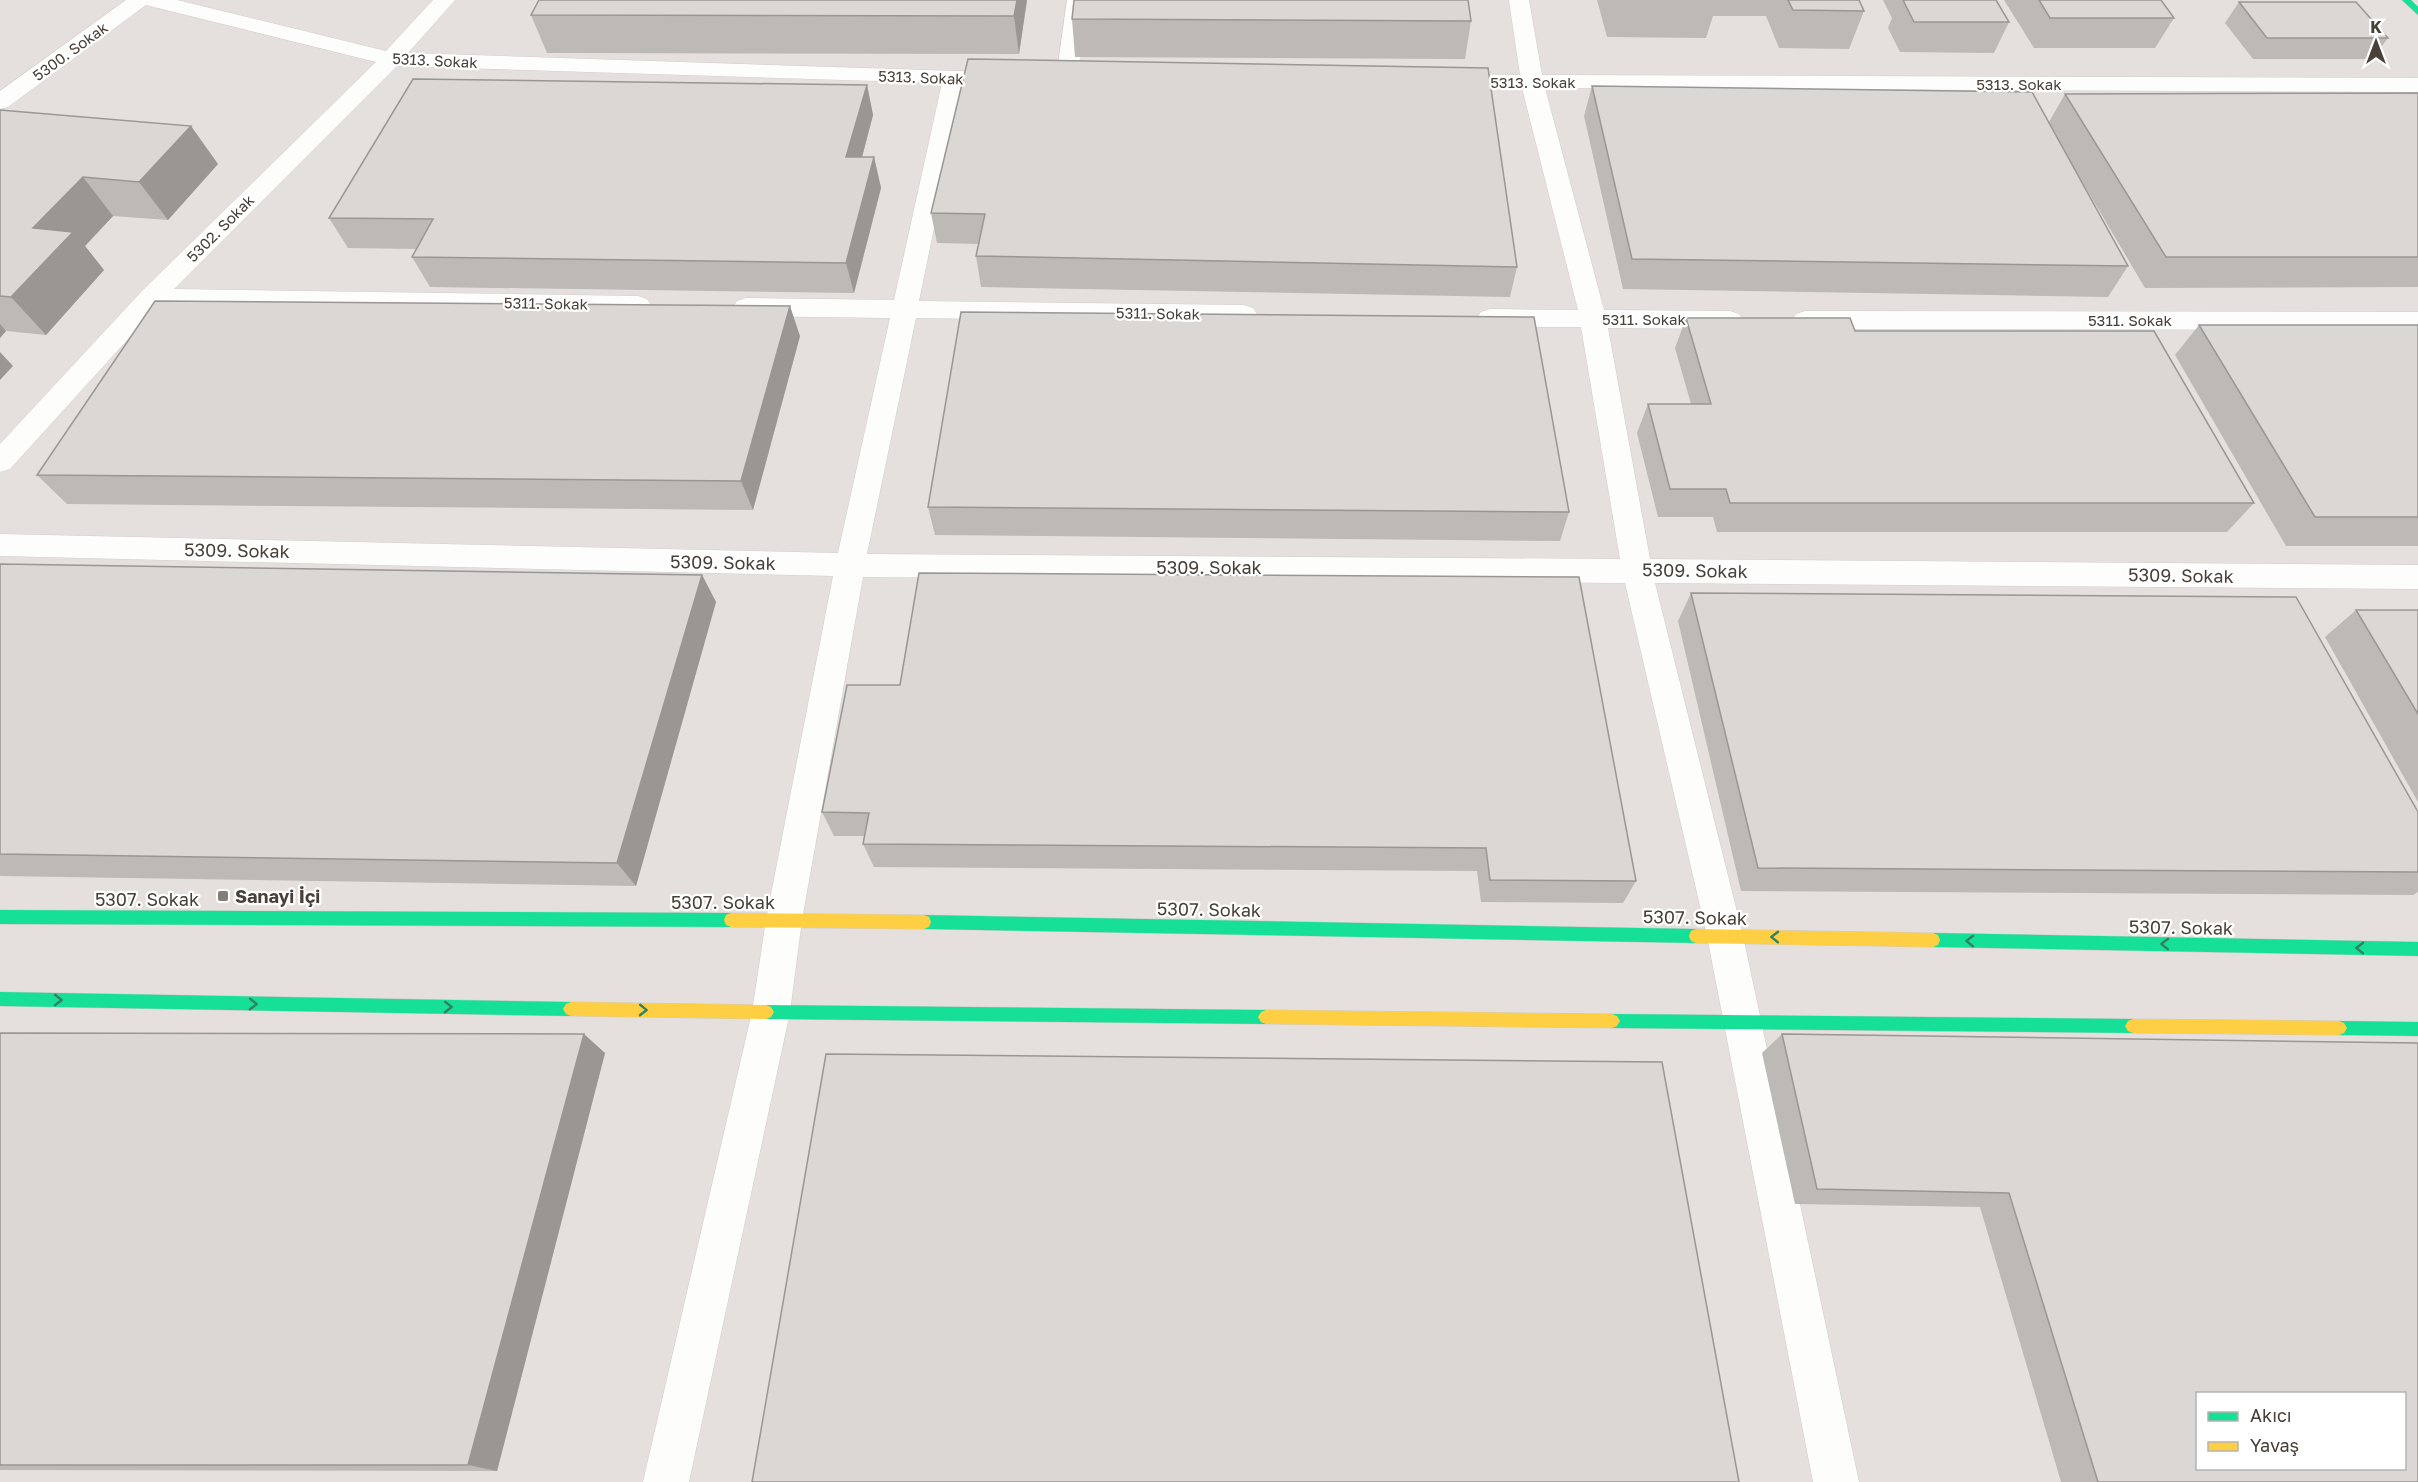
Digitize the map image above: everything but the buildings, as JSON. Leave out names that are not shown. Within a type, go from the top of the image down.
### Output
[{"type":"street","name":"5300. Sokak","points":[[0,102],[140,0]]},
{"type":"street","name":"5313. Sokak","points":[[151,0],[391,59],[954,78],[1091,79]]},
{"type":"street","name":"5302. Sokak","points":[[0,462],[151,297],[391,59],[445,0]]},
{"type":"street","points":[[1067,79],[1077,0]]},
{"type":"street","points":[[1519,0],[1532,82],[1593,319],[1637,570],[1725,936],[1836,1482]]},
{"type":"street","points":[[2406,0],[2418,12]]},
{"type":"street","points":[[666,1482],[771,1012],[784,920],[850,565],[954,78]]},
{"type":"street","name":"5313. Sokak","points":[[1425,81],[2418,85]]},
{"type":"street","name":"5311. Sokak","points":[[151,297],[666,306]]},
{"type":"street","name":"5311. Sokak","points":[[726,307],[1273,315]]},
{"type":"street","name":"5311. Sokak","points":[[1463,318],[1749,320]]},
{"type":"street","name":"5311. Sokak","points":[[1785,320],[2418,321]]},
{"type":"street","name":"5309. Sokak","points":[[0,545],[850,565],[2418,577]]},
{"type":"street","name":"5307. Sokak","points":[[0,917],[784,920],[2418,949]]},
{"type":"street","points":[[0,999],[771,1012],[2418,1029]]},
{"type":"shaded area","points":[[0,0],[2418,0],[2418,1482],[0,1482]]},
{"type":"traffic: fast","points":[[2406,0],[2418,12]]},
{"type":"traffic: fast","points":[[0,917],[731,920]]},
{"type":"traffic: fast","points":[[924,922],[1696,936]]},
{"type":"traffic: fast","points":[[1933,940],[2418,949]]},
{"type":"traffic: fast","points":[[0,999],[571,1009]]},
{"type":"traffic: fast","points":[[766,1012],[1266,1017]]},
{"type":"traffic: fast","points":[[1612,1021],[2133,1026]]},
{"type":"traffic: fast","points":[[2339,1028],[2418,1029]]},
{"type":"traffic: slow","points":[[731,920],[924,922]]},
{"type":"traffic: slow","points":[[1696,936],[1933,940]]},
{"type":"traffic: slow","points":[[571,1009],[766,1012]]},
{"type":"traffic: slow","points":[[1266,1017],[1612,1021]]},
{"type":"traffic: slow","points":[[2133,1026],[2339,1028]]},
{"type":"place","name":"Sanayi İçi","points":[[223,896]]}]
